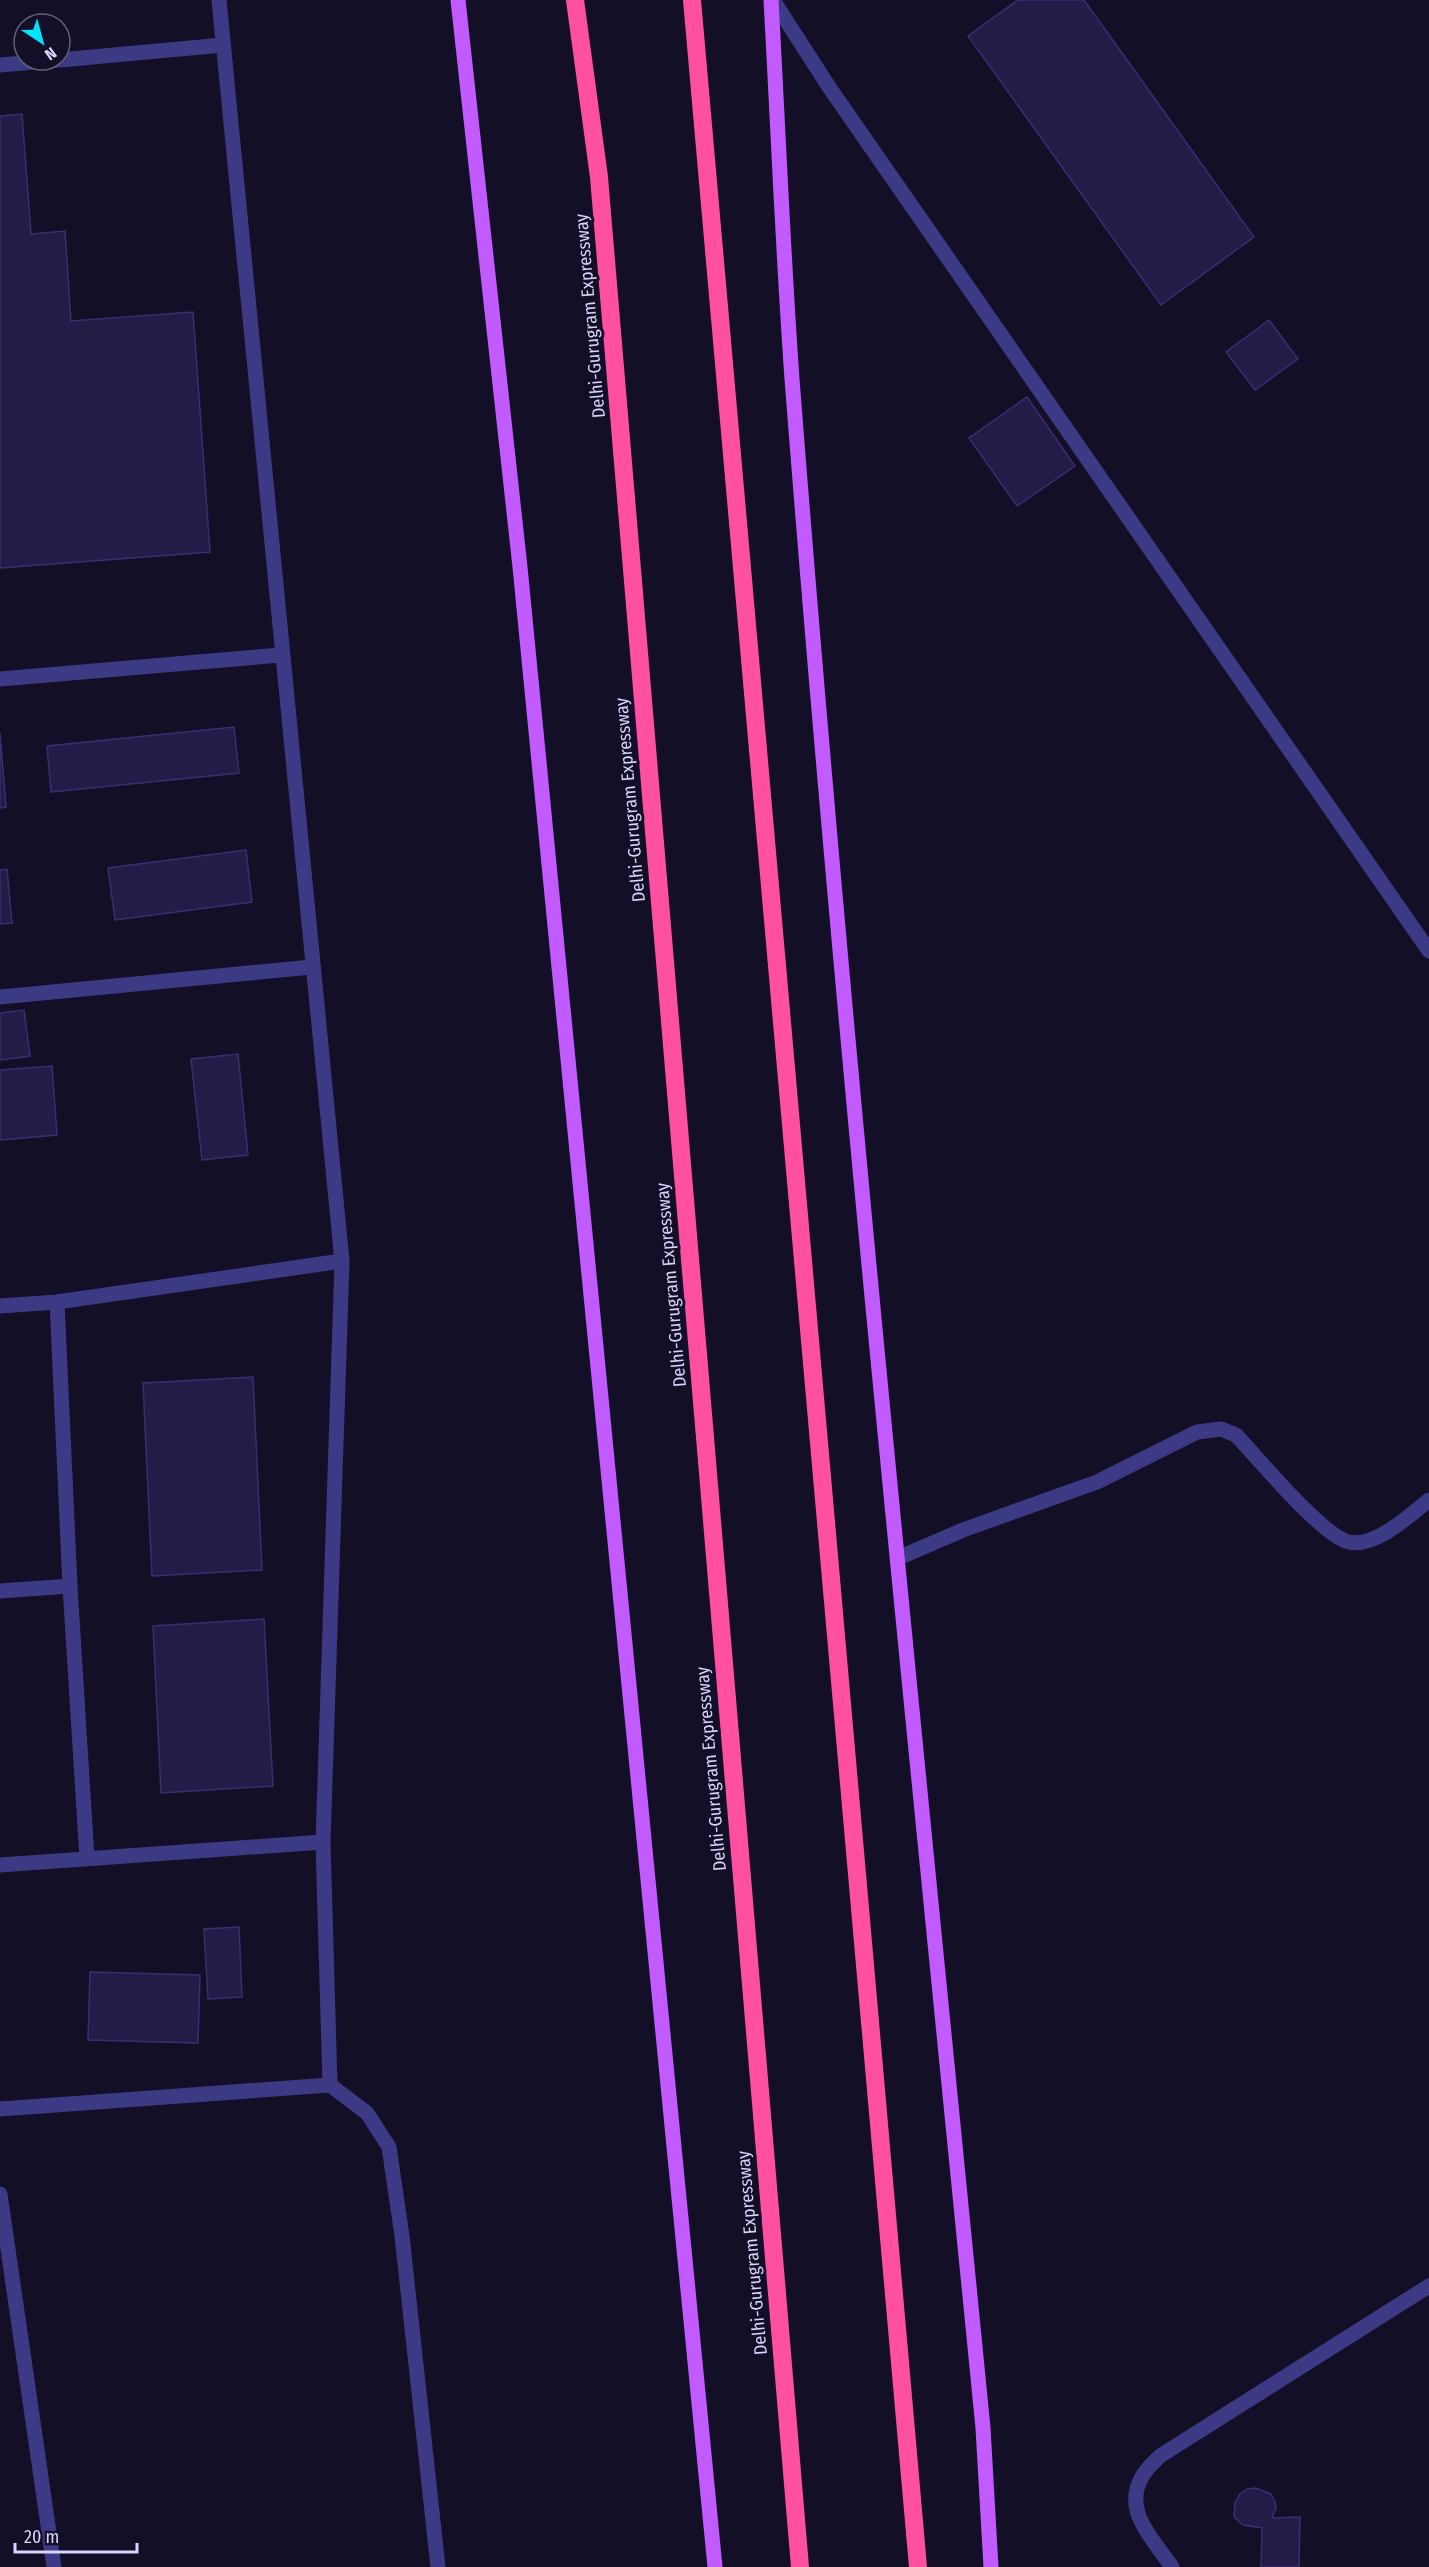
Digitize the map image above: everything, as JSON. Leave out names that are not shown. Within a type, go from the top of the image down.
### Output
[{"type":"highway","name":"Delhi-Gurugram Expressway","points":[[575,0],[602,200],[800,2567]]},
{"type":"highway","points":[[692,0],[918,2567]]},
{"type":"main road","points":[[458,0],[521,579],[715,2567]]},
{"type":"main road","points":[[772,0],[794,396],[868,1246],[982,2416],[991,2567]]},
{"type":"street","points":[[219,0],[281,655],[342,1261],[322,1842],[330,2085]]},
{"type":"street","points":[[772,0],[836,97],[1429,951]]},
{"type":"street","points":[[72,59],[223,45]]},
{"type":"street","points":[[0,679],[281,655]]},
{"type":"street","points":[[0,997],[312,967]]},
{"type":"street","points":[[0,1306],[57,1302],[342,1261]]},
{"type":"street","points":[[57,1302],[70,1586],[87,1858]]},
{"type":"street","points":[[898,1558],[963,1530],[1097,1482],[1197,1432],[1221,1429],[1236,1435],[1324,1529],[1350,1543],[1371,1540],[1429,1500]]},
{"type":"street","points":[[0,1591],[70,1586]]},
{"type":"street","points":[[0,1865],[322,1842]]},
{"type":"street","points":[[0,2109],[330,2085],[367,2113],[388,2147],[402,2236],[438,2567]]},
{"type":"street","points":[[0,2194],[54,2567]]},
{"type":"street","points":[[1173,2567],[1137,2515],[1135,2496],[1142,2476],[1160,2456],[1429,2286]]},
{"type":"building","points":[[1018,0],[1084,0],[1254,237],[1161,305],[968,36]]},
{"type":"building","points":[[22,114],[31,234],[65,231],[71,321],[193,312],[210,552],[0,568],[0,116]]},
{"type":"building","points":[[1269,320],[1298,359],[1255,390],[1226,352]]},
{"type":"building","points":[[1027,397],[1075,466],[1017,506],[969,438]]},
{"type":"building","points":[[234,727],[239,773],[51,792],[47,746]]},
{"type":"building","points":[[0,733],[6,807],[0,808]]},
{"type":"building","points":[[246,850],[252,902],[115,920],[108,868]]},
{"type":"building","points":[[7,869],[12,923],[0,924],[0,870]]},
{"type":"building","points":[[24,1010],[30,1056],[0,1060],[0,1013]]},
{"type":"building","points":[[238,1054],[248,1155],[202,1160],[191,1059]]},
{"type":"building","points":[[52,1066],[57,1135],[0,1140],[0,1070]]},
{"type":"building","points":[[253,1377],[262,1570],[152,1576],[143,1383]]},
{"type":"building","points":[[264,1619],[273,1786],[161,1793],[153,1626]]},
{"type":"building","points":[[239,1927],[242,1997],[208,1999],[204,1929]]},
{"type":"building","points":[[90,1972],[200,1975],[198,2043],[88,2040]]},
{"type":"building","points":[[1256,2488],[1271,2494],[1276,2508],[1272,2518],[1300,2517],[1299,2567],[1261,2567],[1262,2528],[1243,2525],[1234,2517],[1235,2503],[1240,2494],[1247,2489]]}]
